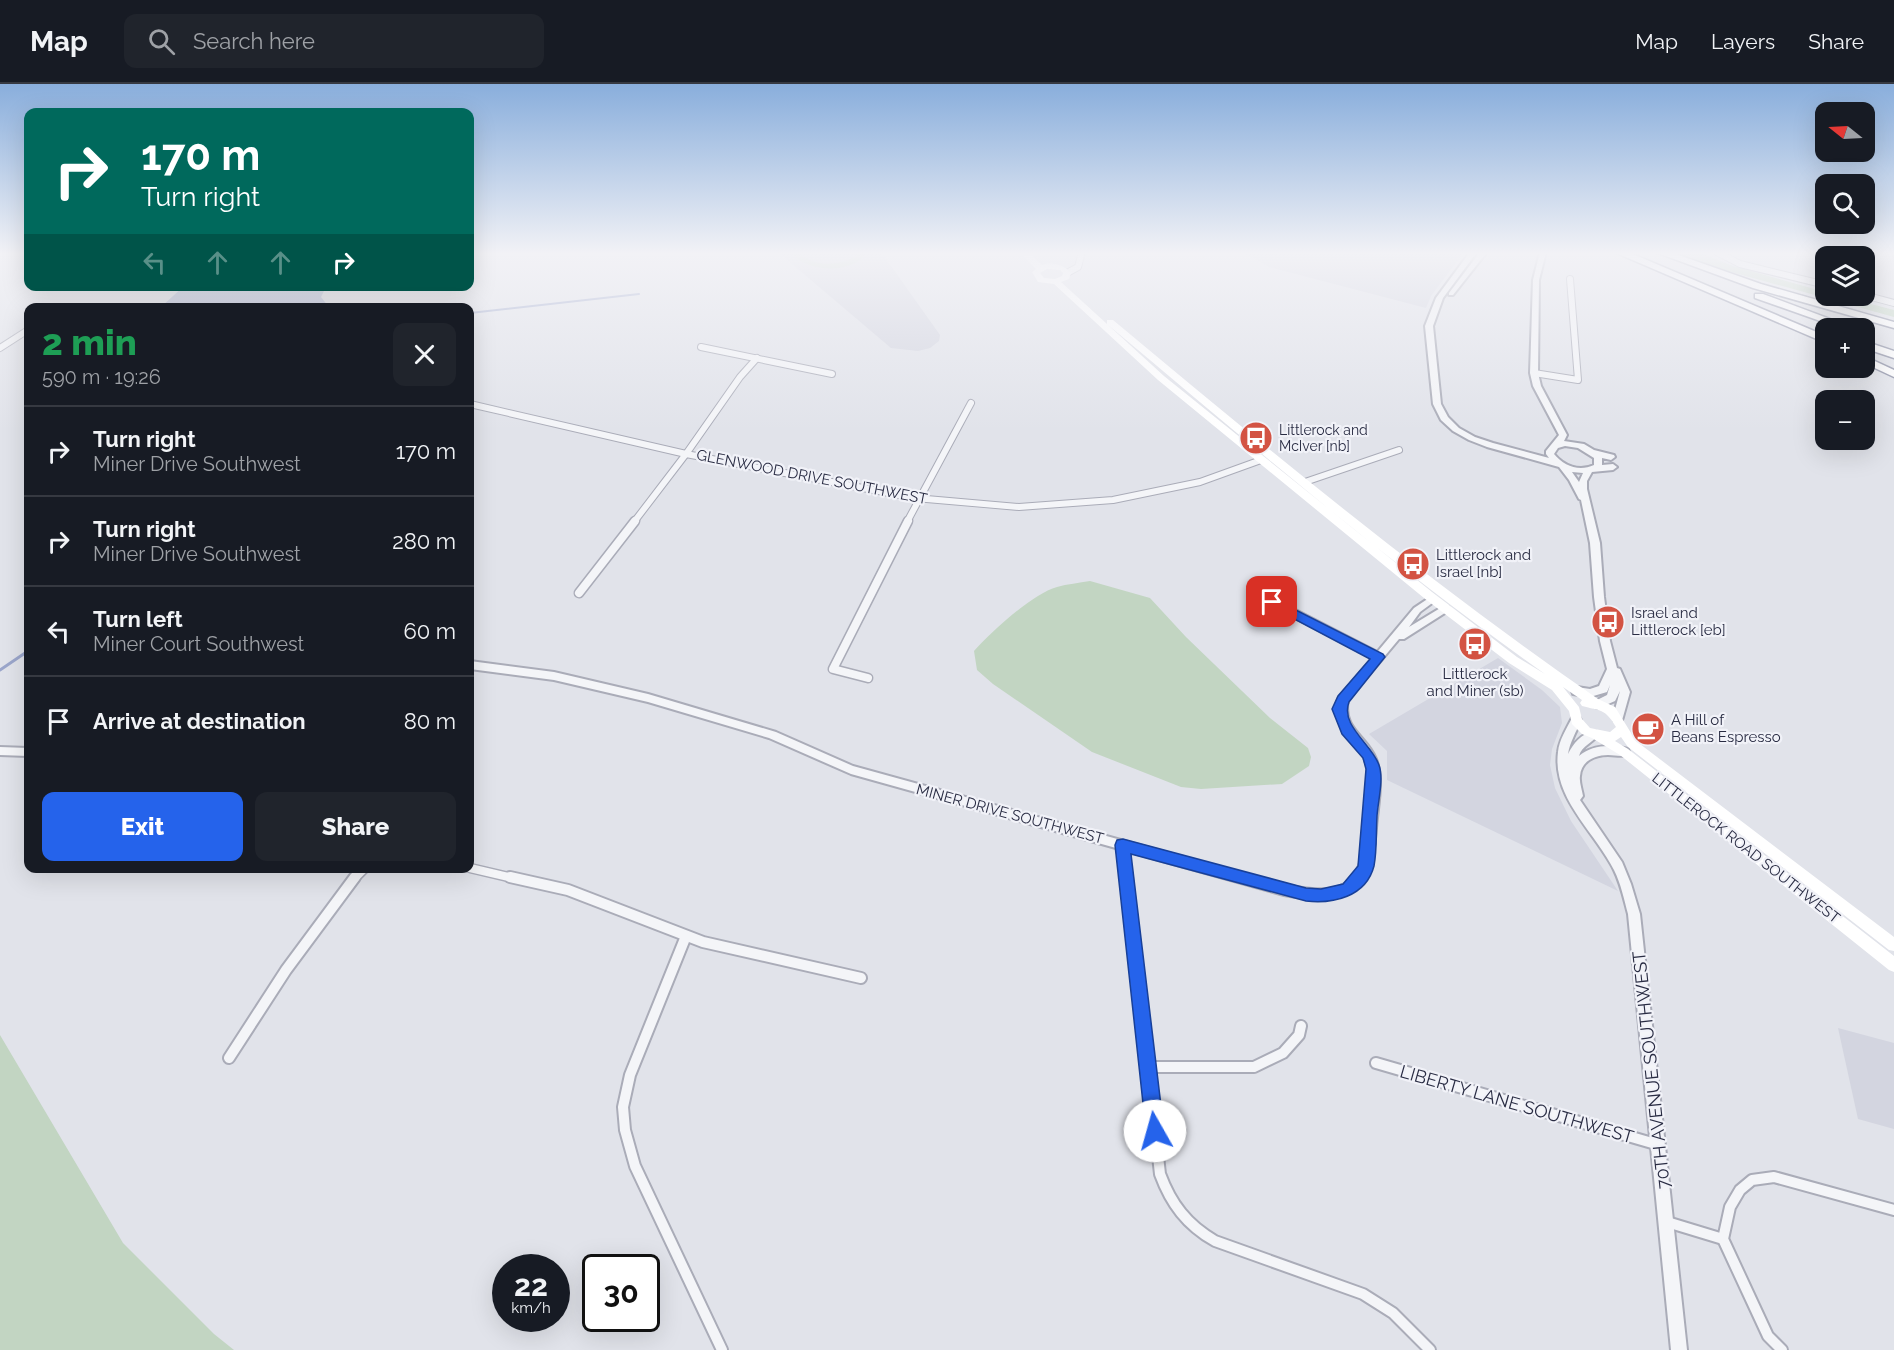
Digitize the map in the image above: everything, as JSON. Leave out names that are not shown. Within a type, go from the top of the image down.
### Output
[{"type":"highway","points":[[1758,311],[1815,335]]},
{"type":"highway","points":[[1779,311],[1815,325]]},
{"type":"highway","points":[[1803,311],[1822,318]]},
{"type":"highway","points":[[1845,311],[1894,325]]},
{"type":"highway","points":[[1875,338],[1894,345]]},
{"type":"highway","points":[[1875,348],[1894,355]]},
{"type":"highway","points":[[1875,364],[1894,374]]},
{"type":"main road","points":[[1093,311],[1132,353],[1432,599],[1513,660],[1556,687],[1575,716],[1582,704],[1597,704]]},
{"type":"main road","points":[[1098,311],[1454,601],[1577,691],[1597,704],[1610,709],[1632,744],[1894,945]]},
{"type":"main road","name":"LITTLEROCK ROAD SOUTHWEST","points":[[1575,716],[1594,735],[1624,752],[1894,965]]},
{"type":"main road","points":[[1594,735],[1613,737],[1620,723]]},
{"type":"street","points":[[1435,311],[1429,326],[1432,331],[1431,352],[1437,404],[1441,413],[1465,435],[1500,449],[1560,464],[1573,470],[1613,467]]},
{"type":"street","points":[[1432,331],[1442,311]]},
{"type":"street","points":[[1535,311],[1534,373],[1537,386],[1563,435],[1551,454],[1573,479],[1587,508]]},
{"type":"street","points":[[1534,373],[1578,380],[1573,311]]},
{"type":"street","points":[[0,348],[3,343],[24,332]]},
{"type":"street","points":[[701,347],[832,374]]},
{"type":"street","points":[[579,593],[686,454],[740,377],[757,358]]},
{"type":"street","points":[[868,678],[833,669],[878,577],[971,403]]},
{"type":"street","name":"GLENWOOD DRIVE SOUTHWEST","points":[[474,405],[686,454],[921,499],[1019,507],[1113,500],[1200,482],[1261,459]]},
{"type":"street","points":[[1554,416],[1591,451],[1599,462],[1583,481],[1595,543],[1605,641],[1625,693],[1620,723]]},
{"type":"street","points":[[1500,449],[1532,452],[1573,444],[1611,457]]},
{"type":"street","points":[[1305,482],[1399,450]]},
{"type":"street","name":"MINER DRIVE SOUTHWEST","points":[[474,666],[554,676],[648,698],[772,735],[851,770],[877,778],[1306,895],[1321,896],[1348,890],[1366,867],[1373,769],[1369,755],[1347,730],[1339,709],[1343,699],[1417,610],[1432,599]]},
{"type":"street","points":[[1272,602],[1378,657]]},
{"type":"street","name":"MINER DRIVE SOUTHWEST","points":[[1393,641],[1445,609]]},
{"type":"street","points":[[1577,691],[1590,693],[1603,688],[1613,666]]},
{"type":"street","points":[[1597,704],[1611,698],[1615,690],[1613,666]]},
{"type":"street","name":"70TH AVENUE SOUTHWEST","points":[[1575,716],[1563,752],[1566,781],[1578,805],[1618,864],[1630,895],[1634,914],[1679,1350]]},
{"type":"street","name":"70TH AVENUE SOUTHWEST","points":[[1578,805],[1575,774],[1571,763],[1575,748],[1594,735]]},
{"type":"street","points":[[1575,774],[1579,760],[1590,753],[1609,750],[1624,752]]},
{"type":"street","points":[[0,751],[24,752]]},
{"type":"street","points":[[1123,845],[1160,1174],[1168,1197],[1188,1224],[1215,1241],[1363,1294],[1393,1313],[1430,1350]]},
{"type":"street","points":[[474,869],[568,890],[703,942],[861,978]]},
{"type":"street","points":[[229,1058],[254,1017],[314,931],[360,873]]},
{"type":"street","points":[[686,936],[630,1075],[623,1107],[625,1130],[635,1166],[722,1350]]},
{"type":"street","points":[[1147,1067],[1254,1067],[1283,1053],[1299,1035],[1300,1026]]},
{"type":"street","name":"LIBERTY LANE SOUTHWEST","points":[[1376,1063],[1659,1145]]},
{"type":"street","points":[[1782,1350],[1768,1336],[1724,1239],[1730,1207],[1740,1190],[1752,1180],[1774,1177],[1894,1210]]},
{"type":"street","points":[[1667,1222],[1724,1239]]},
{"type":"shaded area","points":[[848,311],[923,311],[940,335],[939,341],[930,348],[918,351],[891,348]]},
{"type":"shaded area","points":[[1498,658],[1542,690],[1560,707],[1562,723],[1552,749],[1550,765],[1555,788],[1571,821],[1618,891],[1387,780],[1387,751],[1369,734]]},
{"type":"shaded area","points":[[1838,1028],[1894,1043],[1894,1129],[1858,1119]]},
{"type":"green space","points":[[1873,311],[1894,311],[1894,317]]},
{"type":"green space","points":[[1090,581],[1150,598],[1186,637],[1270,718],[1308,748],[1311,757],[1309,766],[1282,784],[1201,789],[1181,787],[1092,752],[993,684],[977,670],[974,651],[1013,614],[1047,591]]},
{"type":"green space","points":[[0,1035],[123,1243],[214,1334],[234,1350],[0,1350]]},
{"type":"waterway","points":[[474,313],[487,311]]},
{"type":"waterway","points":[[0,670],[24,654]]},
{"type":"place","name":"Littlerock and McIver [nb]","points":[[1256,438]]},
{"type":"place","name":"Littlerock and Israel [nb]","points":[[1413,564]]},
{"type":"place","name":"Israel and Littlerock [eb]","points":[[1608,622]]},
{"type":"place","name":"Littlerock and Miner (sb)","points":[[1475,644]]},
{"type":"place","name":"A Hill of Beans Espresso","points":[[1648,729]]},
{"type":"route","points":[[1155,1131],[1123,845],[1306,895],[1321,896],[1348,890],[1366,867],[1372,762],[1363,747],[1347,730],[1339,709],[1343,699],[1378,657],[1272,602]]}]
